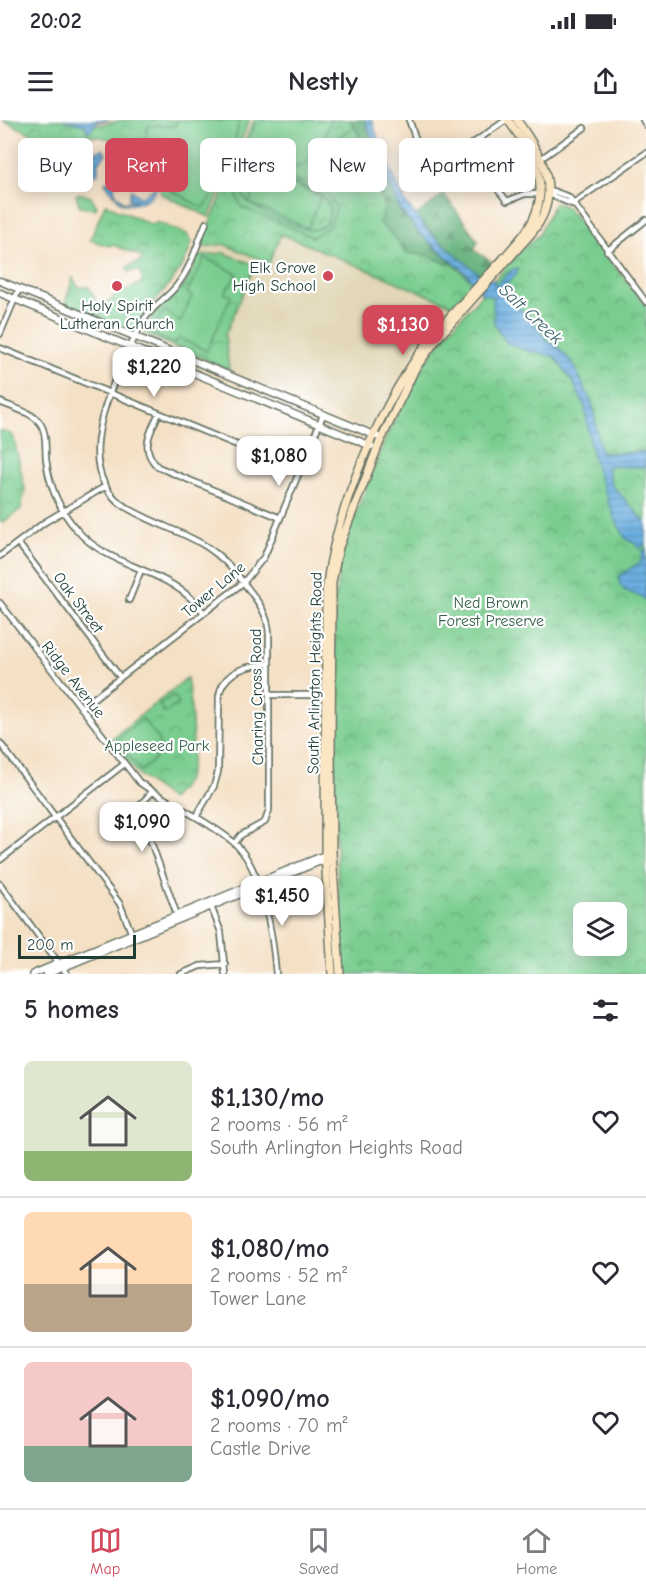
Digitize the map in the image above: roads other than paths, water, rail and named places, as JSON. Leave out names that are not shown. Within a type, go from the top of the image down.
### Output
[{"type":"main road","name":"South Arlington Heights Road","points":[[507,120],[536,162],[544,194]]},
{"type":"main road","name":"South Arlington Heights Road","points":[[332,974],[326,695],[326,594],[331,552],[338,526],[405,374],[433,336],[491,276],[529,228],[535,215],[544,194],[542,158],[517,120]]},
{"type":"main road","name":"South Arlington Heights Road","points":[[340,974],[329,857],[332,576],[345,527],[373,447]]},
{"type":"street","points":[[409,120],[423,155],[429,162],[438,164],[446,162],[507,120]]},
{"type":"street","points":[[643,120],[646,125]]},
{"type":"street","points":[[542,158],[584,128]]},
{"type":"street","points":[[572,204],[646,153]]},
{"type":"street","points":[[500,192],[507,201],[525,194],[544,194],[553,191],[569,197],[646,302]]},
{"type":"street","points":[[607,251],[646,220]]},
{"type":"street","name":"Charing Cross Road","points":[[206,223],[194,258],[178,285],[151,308],[135,337],[100,421],[96,451],[98,467],[106,486],[129,509],[211,547],[226,560],[244,582],[266,616],[270,695],[268,814],[262,825],[242,835],[235,843]]},
{"type":"street","points":[[0,281],[378,437]]},
{"type":"street","points":[[0,334],[19,289]]},
{"type":"street","points":[[640,293],[646,289]]},
{"type":"street","points":[[0,293],[373,447]]},
{"type":"street","points":[[0,348],[159,412],[298,473]]},
{"type":"street","points":[[0,402],[40,422],[44,434],[50,482],[63,511],[76,530],[103,552],[179,586],[204,613]]},
{"type":"street","points":[[159,412],[147,441],[146,451],[150,460],[158,467],[278,517]]},
{"type":"street","name":"Tower Lane","points":[[81,708],[244,582],[264,557],[278,517],[323,415]]},
{"type":"street","points":[[0,556],[63,511],[106,486]]},
{"type":"street","name":"Oak Street","points":[[18,543],[120,676]]},
{"type":"street","points":[[129,600],[141,570]]},
{"type":"street","name":"Ridge Avenue","points":[[0,603],[123,765],[153,792],[235,843],[244,856],[269,916],[276,974]]},
{"type":"street","points":[[196,817],[214,786],[218,772],[221,686],[227,678],[243,667],[269,664]]},
{"type":"street","points":[[270,695],[326,695]]},
{"type":"street","points":[[0,743],[120,904],[133,937]]},
{"type":"street","points":[[0,860],[123,765]]},
{"type":"street","points":[[153,792],[140,805],[140,811],[178,918]]},
{"type":"street","points":[[33,974],[61,966],[329,857]]},
{"type":"street","points":[[0,885],[67,974]]},
{"type":"street","points":[[211,904],[221,932],[225,974]]},
{"type":"street","points":[[180,974],[200,966],[225,964]]},
{"type":"street","points":[[47,974],[61,966]]},
{"type":"water","points":[[63,120],[110,120],[97,122],[88,133],[85,125]]},
{"type":"water","points":[[365,120],[372,120],[378,138],[372,138]]},
{"type":"water","points":[[103,149],[105,152],[98,163],[98,173],[93,176],[93,153]]},
{"type":"water","points":[[387,162],[399,192],[428,231],[485,279],[494,279],[495,286],[513,269],[518,269],[517,274],[498,291],[527,314],[549,342],[558,347],[573,364],[592,403],[601,453],[646,452],[646,467],[607,466],[611,484],[646,523],[646,544],[639,549],[634,542],[626,539],[615,519],[596,468],[585,407],[573,382],[554,356],[525,350],[507,343],[494,323],[493,297],[481,293],[467,274],[423,237],[400,210],[387,177]]},
{"type":"water","points":[[112,192],[115,192],[124,202],[137,201],[129,199],[131,192],[141,197],[148,192],[155,192],[150,197],[135,204],[129,204],[119,201]]},
{"type":"water","points":[[646,548],[646,600],[624,590],[619,582],[619,576],[641,562],[642,552]]},
{"type":"place","name":"Elk Grove High School","points":[[328,276]]},
{"type":"place","name":"Holy Spirit Lutheran Church","points":[[117,286]]},
{"type":"water label","name":"Salt Creek","points":[[531,314]]},
{"type":"park label","name":"Ned Brown Forest Preserve","points":[[491,611]]},
{"type":"park label","name":"Appleseed Park","points":[[157,745]]}]
